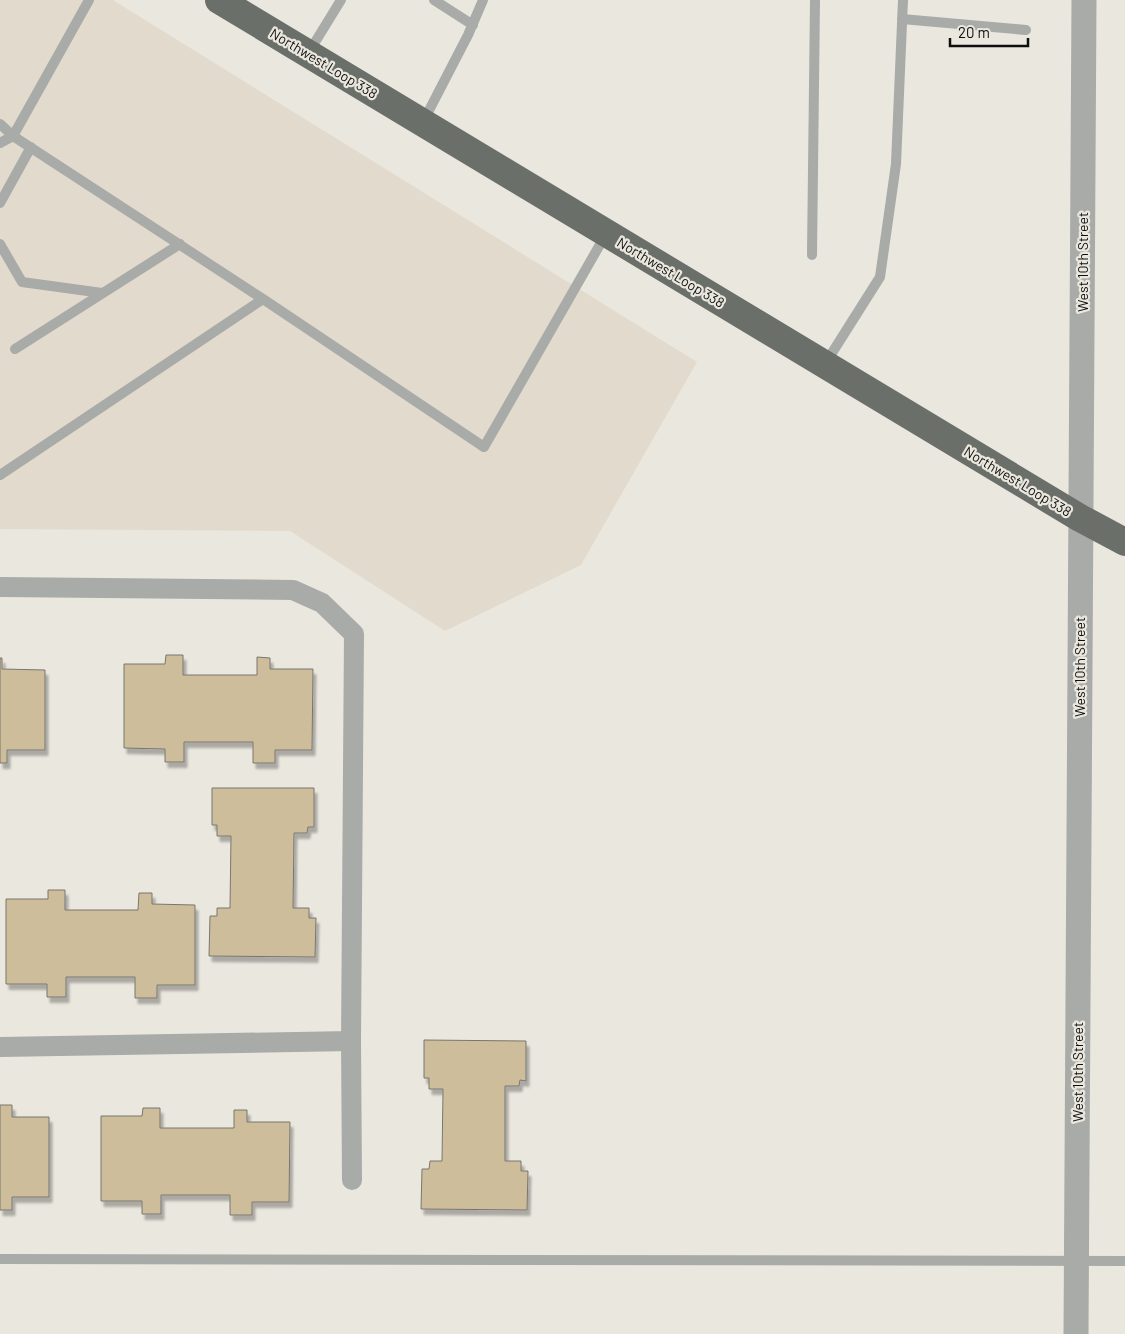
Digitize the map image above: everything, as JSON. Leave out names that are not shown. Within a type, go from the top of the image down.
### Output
[{"type":"highway","name":"Northwest Loop 338","points":[[226,2],[422,123],[1080,518],[1125,542]]},
{"type":"street","name":"West 10th Street","points":[[1076,1334],[1084,0]]},
{"type":"street","points":[[0,587],[293,590],[322,603],[354,634],[351,1041],[352,1180]]},
{"type":"street","points":[[0,1047],[351,1041]]},
{"type":"lane","points":[[0,143],[13,136],[89,0]]},
{"type":"lane","points":[[308,54],[341,0]]},
{"type":"lane","points":[[434,0],[473,25]]},
{"type":"lane","points":[[422,123],[473,25],[483,0]]},
{"type":"lane","points":[[812,255],[815,0]]},
{"type":"lane","points":[[825,364],[880,277],[896,164],[903,0]]},
{"type":"lane","points":[[902,19],[1026,30]]},
{"type":"lane","points":[[0,124],[13,136],[180,244],[484,447],[606,233]]},
{"type":"lane","points":[[0,203],[30,147]]},
{"type":"lane","points":[[0,244],[22,282],[102,293]]},
{"type":"lane","points":[[15,349],[180,244]]},
{"type":"lane","points":[[0,475],[263,299]]},
{"type":"lane","points":[[0,1259],[1125,1261]]},
{"type":"shaded area","points":[[0,0],[113,0],[697,362],[581,565],[445,631],[290,531],[0,529]]},
{"type":"building","points":[[166,655],[183,655],[183,675],[257,675],[257,657],[270,658],[270,669],[313,669],[312,750],[275,750],[275,763],[253,763],[253,742],[184,742],[184,762],[165,762],[165,749],[124,748],[124,664],[165,664]]},
{"type":"building","points":[[0,658],[2,658],[2,669],[45,670],[45,750],[7,750],[7,763],[0,763]]},
{"type":"building","points":[[212,788],[314,788],[314,827],[308,827],[307,833],[294,833],[293,908],[309,908],[309,918],[316,918],[315,957],[209,956],[210,916],[217,916],[217,908],[230,908],[231,836],[217,836],[217,825],[212,825]]},
{"type":"building","points":[[48,890],[65,890],[65,910],[138,910],[139,893],[152,893],[152,904],[195,905],[195,985],[157,985],[157,998],[135,998],[135,977],[66,977],[66,997],[47,997],[47,984],[6,984],[6,899],[48,899]]},
{"type":"building","points":[[424,1040],[526,1041],[526,1081],[520,1080],[519,1086],[505,1086],[505,1161],[521,1161],[521,1171],[528,1171],[527,1210],[421,1209],[422,1169],[429,1169],[430,1161],[442,1161],[443,1089],[429,1089],[429,1078],[424,1078]]},
{"type":"building","points":[[0,1105],[12,1105],[12,1117],[49,1117],[49,1197],[12,1197],[12,1210],[0,1210]]},
{"type":"building","points":[[143,1108],[160,1108],[160,1128],[234,1128],[234,1110],[247,1110],[247,1122],[290,1122],[289,1202],[252,1202],[252,1215],[230,1215],[230,1195],[161,1195],[161,1214],[142,1214],[142,1201],[101,1201],[101,1116],[142,1116]]}]
